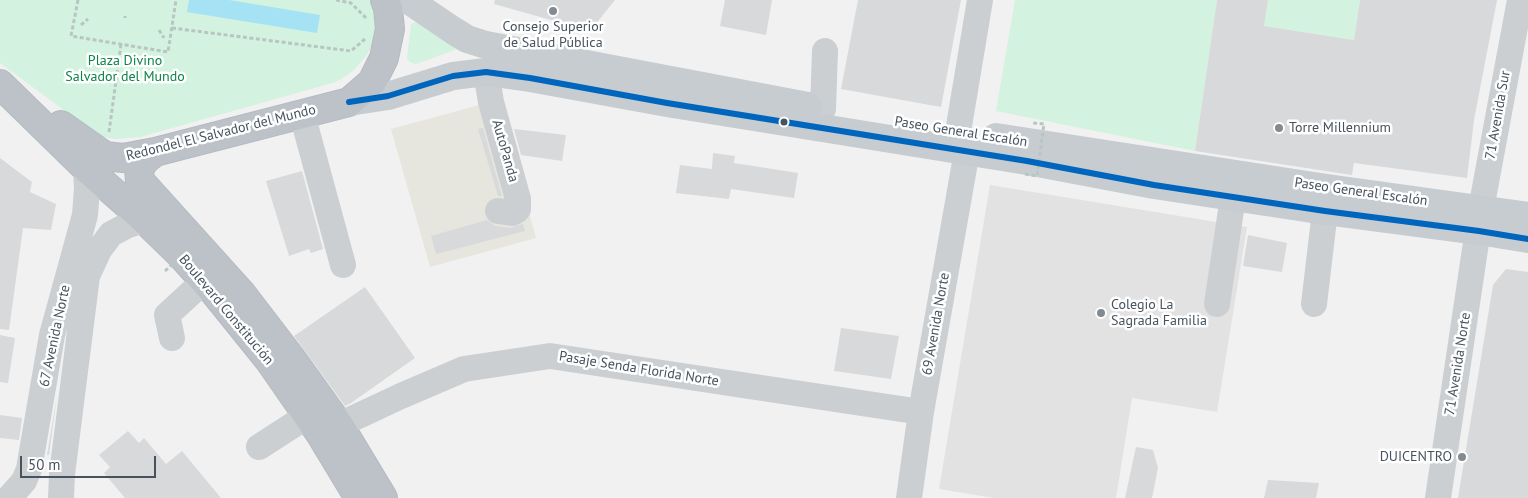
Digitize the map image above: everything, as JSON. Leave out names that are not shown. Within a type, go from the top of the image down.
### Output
[{"type":"highway","name":"Redondel El Salvador del Mundo","points":[[0,83],[105,156],[123,158],[155,152],[348,102],[372,82],[384,58],[390,29],[388,8],[376,9]]},
{"type":"highway","name":"Boulevard Constitución","points":[[0,83],[86,168],[145,220],[181,255],[204,281],[269,360],[359,498]]},
{"type":"highway","name":"Boulevard Constitución","points":[[155,152],[144,162],[139,170],[140,181],[242,294],[291,358],[339,425],[382,498]]},
{"type":"main road","name":"Paseo General Escalón","points":[[408,0],[467,39],[486,45],[823,109],[962,142],[1233,197],[1324,211],[1480,220],[1528,216]]},
{"type":"main road","name":"Paseo General Escalón","points":[[348,102],[388,96],[453,76],[486,72],[530,78],[667,103],[962,142],[1195,168],[1447,204],[1480,220],[1528,239]]},
{"type":"street","name":"69 Avenida Norte","points":[[909,498],[962,142],[980,0]]},
{"type":"street","name":"71 Avenida Sur","points":[[1480,220],[1520,0]]},
{"type":"street","points":[[823,109],[825,51]]},
{"type":"street","name":"AutoPanda","points":[[486,72],[491,102],[519,204],[518,209],[512,213],[498,211]]},
{"type":"street","points":[[302,114],[343,265]]},
{"type":"street","name":"67 Avenida Norte","points":[[9,498],[24,481],[29,469],[52,335],[85,215],[86,168]]},
{"type":"street","points":[[1217,304],[1233,197]]},
{"type":"street","points":[[1314,304],[1324,211]]},
{"type":"street","name":"67 Avenida Norte","points":[[61,498],[62,474],[87,276],[99,250],[111,234],[128,225],[145,220]]},
{"type":"street","name":"71 Avenida Norte","points":[[1438,498],[1480,220]]},
{"type":"street","points":[[172,338],[167,315],[204,281]]},
{"type":"street","name":"Pasaje Senda Florida Norte","points":[[339,425],[464,369],[550,356],[921,412]]},
{"type":"street","points":[[260,447],[307,416]]},
{"type":"path","points":[[78,0],[71,36],[168,52],[176,0]]},
{"type":"path","points":[[336,0],[376,9]]},
{"type":"path","points":[[81,25],[88,19]]},
{"type":"path","points":[[172,28],[351,51],[370,34]]},
{"type":"path","points":[[159,30],[164,38]]},
{"type":"path","points":[[108,138],[121,44]]},
{"type":"path","points":[[1025,174],[1037,176],[1044,124],[1033,123]]},
{"type":"path","points":[[164,270],[207,234]]},
{"type":"shaded area","points":[[498,100],[536,238],[430,267],[391,129]]},
{"type":"shaded area","name":"Colegio La Sagrada Familia","points":[[990,185],[1247,227],[1217,412],[1132,398],[1116,498],[994,498],[939,489]]},
{"type":"green space","name":"Plaza Divino Salvador del Mundo","points":[[0,0],[374,0],[377,28],[373,45],[366,56],[353,71],[336,82],[140,137],[116,139],[103,137],[91,130],[0,63]]},
{"type":"green space","points":[[1015,0],[1217,0],[1195,151],[996,111]]},
{"type":"green space","points":[[1268,0],[1360,0],[1354,40],[1264,26]]},
{"type":"green space","points":[[417,22],[455,47],[455,50],[416,64],[410,62],[407,59],[411,24]]},
{"type":"water","points":[[189,0],[229,0],[320,15],[317,33],[187,12]]},
{"type":"building","name":"Consejo Superior de Salud Pública","points":[[495,0],[615,0],[590,31],[494,4]]},
{"type":"building","points":[[725,0],[772,0],[766,35],[720,26]]},
{"type":"building","points":[[858,0],[961,0],[941,107],[841,89]]},
{"type":"building","points":[[1217,0],[1268,0],[1264,26],[1354,40],[1360,0],[1497,0],[1474,120],[1467,178],[1354,163],[1352,175],[1195,151]]},
{"type":"building","points":[[483,128],[502,196],[498,196],[478,129]]},
{"type":"building","points":[[514,129],[566,135],[562,161],[521,155]]},
{"type":"building","points":[[713,153],[735,156],[734,163],[798,173],[794,198],[731,189],[729,199],[676,193],[680,165],[712,169]]},
{"type":"building","points":[[0,158],[32,182],[30,192],[56,204],[51,230],[23,228],[9,330],[0,329]]},
{"type":"building","points":[[302,171],[323,249],[311,253],[309,249],[289,256],[266,181]]},
{"type":"building","points":[[487,220],[495,226],[510,228],[523,224],[525,231],[436,254],[431,236]]},
{"type":"building","points":[[1248,235],[1287,243],[1282,272],[1243,266]]},
{"type":"building","points":[[1506,269],[1528,272],[1528,498],[1458,498],[1493,285]]},
{"type":"building","points":[[365,287],[415,358],[345,406],[294,336]]},
{"type":"building","points":[[841,328],[899,336],[891,379],[834,371]]},
{"type":"building","points":[[0,335],[15,338],[8,383],[0,382]]},
{"type":"building","points":[[57,396],[49,455],[47,455]]},
{"type":"building","points":[[0,415],[22,418],[19,440],[0,438]]},
{"type":"building","points":[[128,431],[139,443],[144,438],[166,464],[182,451],[221,498],[125,498],[104,473],[110,467],[99,455]]},
{"type":"building","points":[[1136,447],[1153,450],[1158,468],[1152,498],[1125,498]]},
{"type":"building","points":[[1268,480],[1319,483],[1316,498],[1264,498]]},
{"type":"transit line","points":[[349,102],[388,96],[453,76],[486,72],[1027,161],[1154,185],[1528,239]]},
{"type":"place","name":"Consejo Superior de Salud Pública","points":[[553,11]]},
{"type":"place","name":"Torre Millennium","points":[[1279,128]]},
{"type":"place","name":"Colegio La Sagrada Familia","points":[[1101,313]]},
{"type":"place","name":"DUICENTRO","points":[[1462,457]]}]
